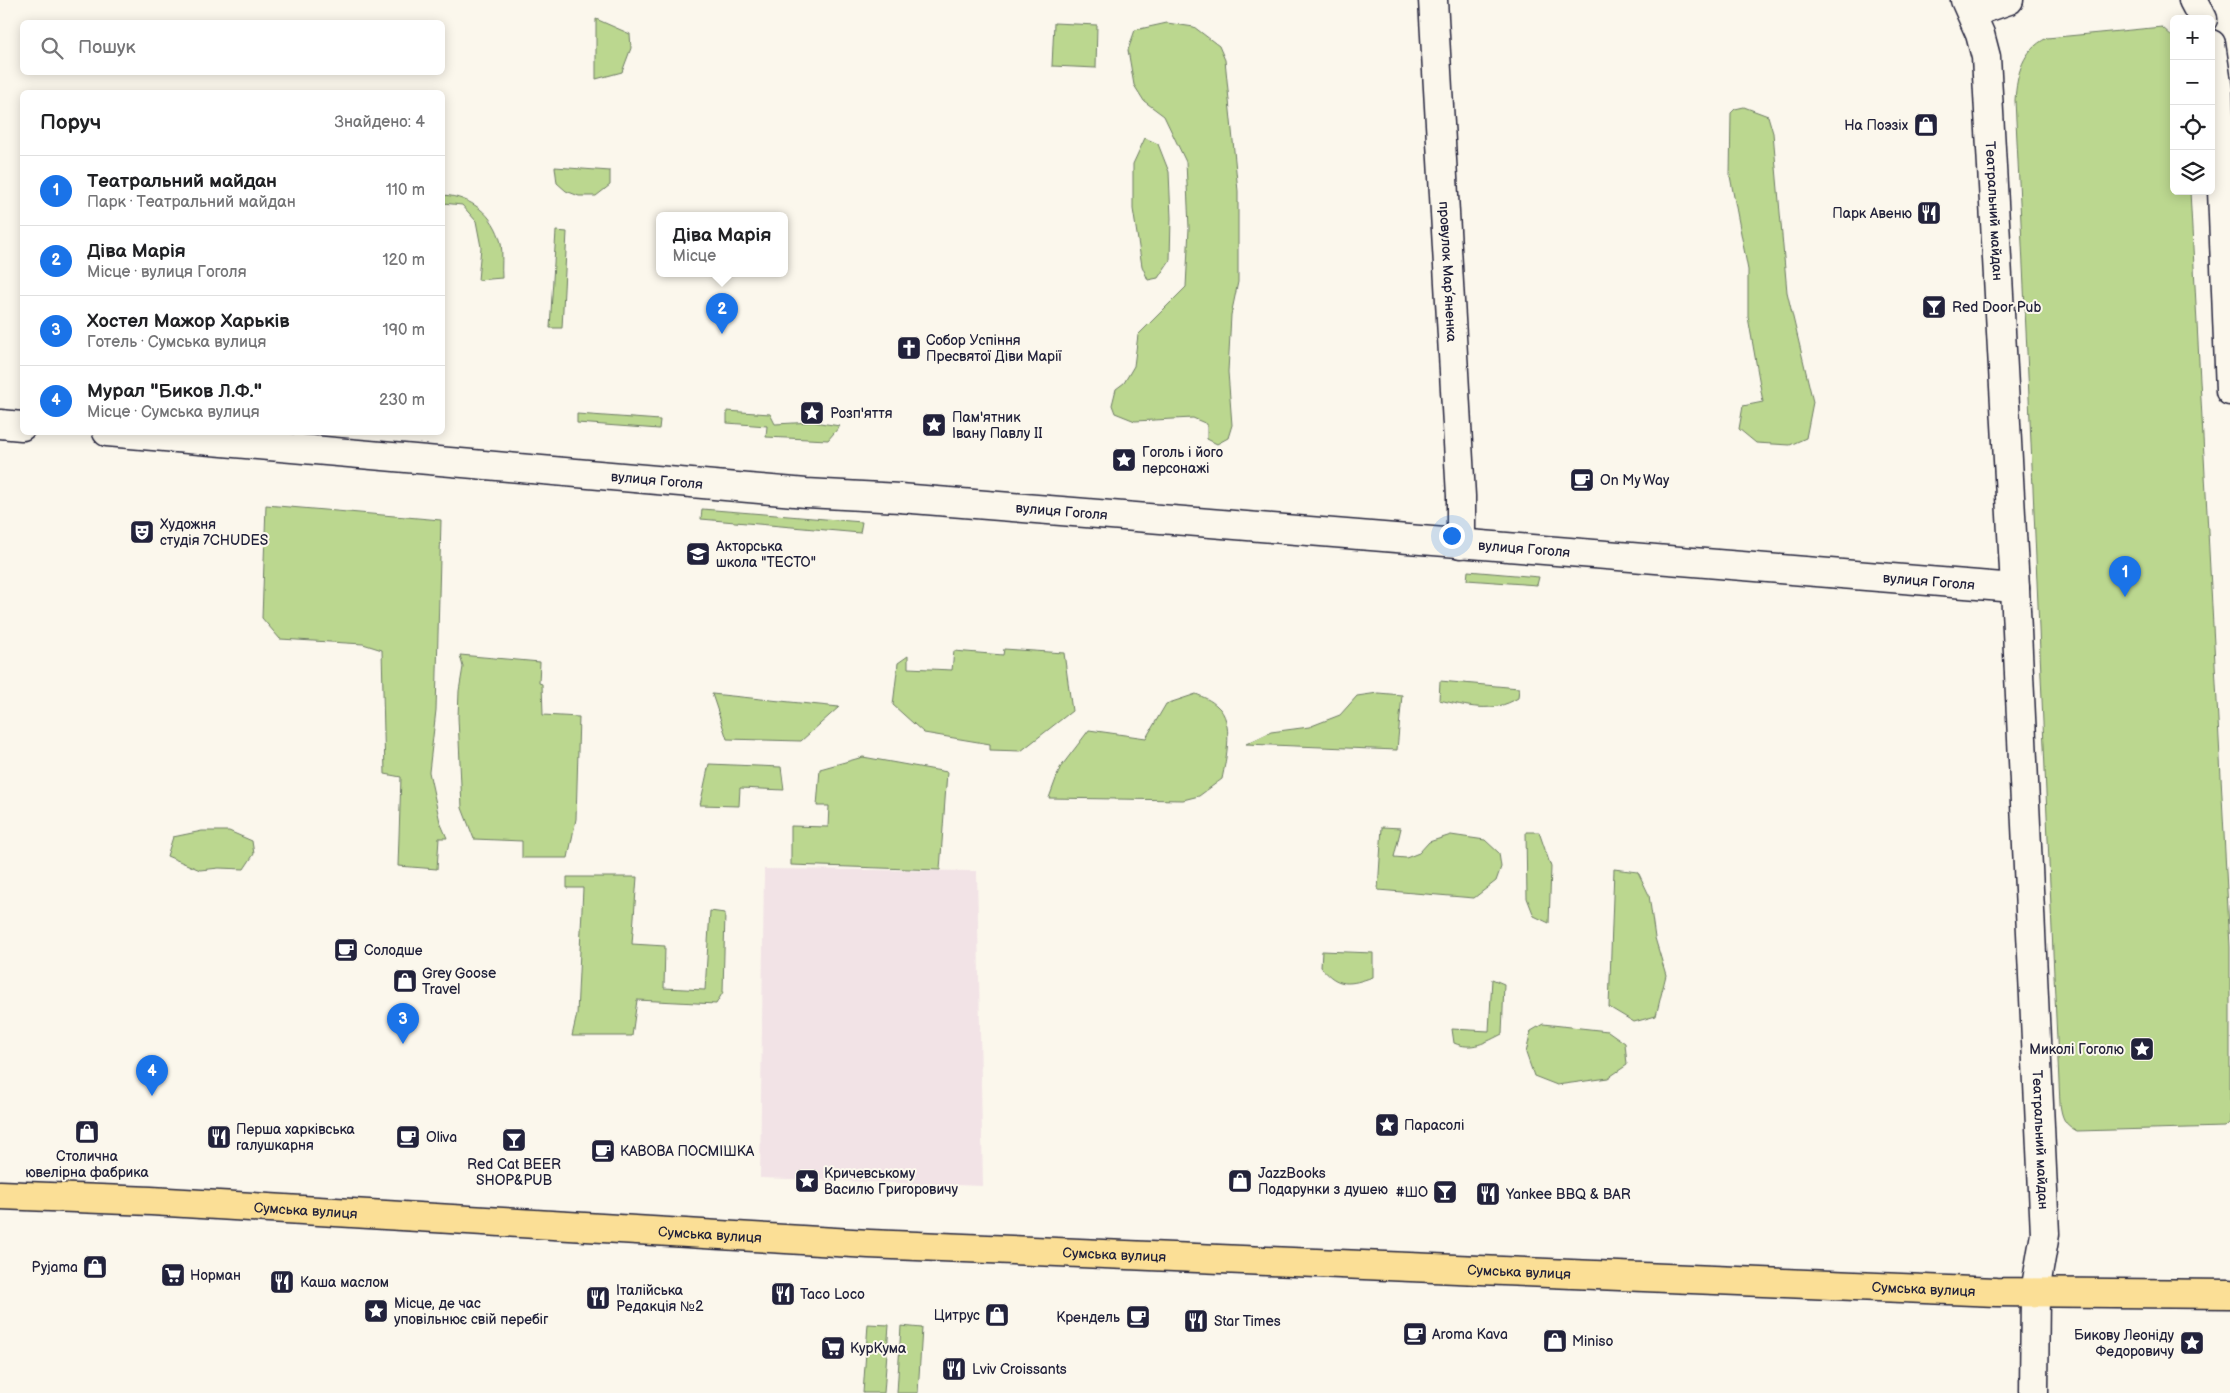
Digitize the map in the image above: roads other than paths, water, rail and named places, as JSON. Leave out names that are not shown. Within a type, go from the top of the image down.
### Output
[{"type":"main road","name":"Сумська вулиця","points":[[0,1195],[180,1203],[869,1244],[2035,1292],[2230,1294]]},
{"type":"street","name":"провулок Мар’яненка","points":[[1433,0],[1461,496],[1461,544]]},
{"type":"street","points":[[1969,6],[2009,0]]},
{"type":"street","points":[[2193,0],[2201,15]]},
{"type":"street","name":"Театральний майдан","points":[[1969,6],[1986,57],[2015,588],[2045,1234],[2035,1292],[2034,1393]]},
{"type":"street","points":[[2218,90],[2230,47]]},
{"type":"street","points":[[2213,60],[2218,90],[2230,391]]},
{"type":"street","points":[[0,424],[20,426]]},
{"type":"street","name":"вулиця Гоголя","points":[[141,435],[806,493],[909,498],[2015,588]]},
{"type":"place","name":"На Поэзіх","points":[[1926,125]]},
{"type":"place","name":"Парк Авеню","points":[[1929,213]]},
{"type":"place","name":"Red Door Pub","points":[[1934,307]]},
{"type":"place","name":"Діва Марія","points":[[722,334]]},
{"type":"place","name":"Собор Успіння Пресвятої Діви Марії","points":[[909,348]]},
{"type":"place","name":"Розп'яття","points":[[812,413]]},
{"type":"place","name":"Пам'ятник Івану Павлу II","points":[[934,425]]},
{"type":"place","name":"Гоголь і його персонажі","points":[[1124,460]]},
{"type":"place","name":"On My Way","points":[[1582,480]]},
{"type":"place","name":"Художня студія 7CHUDES","points":[[142,532]]},
{"type":"place","name":"Акторська школа \"ТЕСТО\"","points":[[698,554]]},
{"type":"place","name":"Театральний майдан","points":[[2125,597]]},
{"type":"place","name":"Солодше","points":[[346,950]]},
{"type":"place","name":"Grey Goose Travel","points":[[405,981]]},
{"type":"place","name":"Хостел Мажор Харьків","points":[[403,1044]]},
{"type":"place","name":"Миколі Гоголю","points":[[2142,1049]]},
{"type":"place","name":"Мурал \"Биков Л.Ф.\"","points":[[152,1096]]},
{"type":"place","name":"Парасолі","points":[[1387,1125]]},
{"type":"place","name":"Столична ювелірна фабрика","points":[[87,1132]]},
{"type":"place","name":"Перша харківська галушкарня","points":[[219,1137]]},
{"type":"place","name":"Oliva","points":[[408,1137]]},
{"type":"place","name":"Red Cat BEER SHOP&PUB","points":[[514,1140]]},
{"type":"place","name":"КАВОВА ПОСМІШКА","points":[[603,1151]]},
{"type":"place","name":"Кричевському Василю Григоровичу","points":[[807,1181]]},
{"type":"place","name":"JazzBooks Подарунки з душею","points":[[1240,1181]]},
{"type":"place","name":"#ШО","points":[[1445,1192]]},
{"type":"place","name":"Yankee BBQ & BAR","points":[[1488,1194]]},
{"type":"place","name":"Pyjama","points":[[95,1267]]},
{"type":"place","name":"Норман","points":[[173,1275]]},
{"type":"place","name":"Каша маслом","points":[[282,1282]]},
{"type":"place","name":"Taco Loco","points":[[783,1294]]},
{"type":"place","name":"Італійська Редакція №2","points":[[598,1298]]},
{"type":"place","name":"Місце, де час уповільнює свій перебіг","points":[[376,1311]]},
{"type":"place","name":"Цитрус","points":[[997,1315]]},
{"type":"place","name":"Крендель","points":[[1138,1317]]},
{"type":"place","name":"Star Times","points":[[1196,1321]]},
{"type":"place","name":"Aroma Kava","points":[[1415,1334]]},
{"type":"place","name":"Miniso","points":[[1555,1341]]},
{"type":"place","name":"Бикову Леоніду Федоровичу","points":[[2192,1343]]},
{"type":"place","name":"КурКума","points":[[833,1348]]},
{"type":"place","name":"Lviv Croissants","points":[[954,1369]]}]
